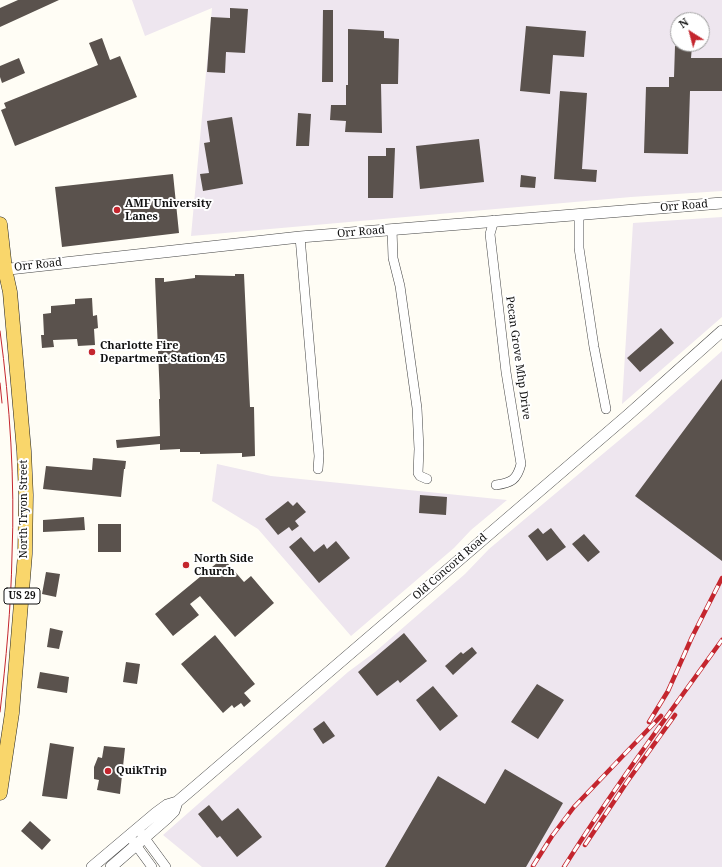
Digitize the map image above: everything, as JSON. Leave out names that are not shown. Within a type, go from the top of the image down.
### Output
[{"type":"main road","name":"North Tryon Street","points":[[0,224],[3,269],[11,300],[24,451],[26,498],[25,554],[12,713],[0,794]]},
{"type":"street","name":"Orr Road","points":[[3,269],[300,237],[494,220],[722,203]]},
{"type":"street","points":[[579,214],[579,248],[594,347],[606,409]]},
{"type":"street","name":"Pecan Grove Mhp Drive","points":[[494,220],[490,234],[506,372],[521,464],[512,481],[496,485]]},
{"type":"street","points":[[392,229],[393,258],[400,286],[417,408],[419,449],[418,473],[420,476],[427,479]]},
{"type":"street","points":[[300,237],[318,448],[318,469]]},
{"type":"street","name":"Old Concord Road","points":[[111,867],[161,809],[177,802],[628,415],[722,331]]},
{"type":"street","points":[[137,837],[152,867]]},
{"type":"street","points":[[137,837],[166,867]]},
{"type":"street","name":"Old Concord Road","points":[[92,867],[137,837]]},
{"type":"shaded area","points":[[132,0],[722,0],[722,191],[631,197],[191,236],[212,8],[145,36]]},
{"type":"shaded area","points":[[722,217],[722,317],[622,404],[633,223]]},
{"type":"shaded area","points":[[722,351],[722,867],[202,867],[163,835],[348,672],[375,652],[465,574],[489,549],[647,417]]},
{"type":"shaded area","points":[[217,464],[271,476],[507,500],[471,530],[454,548],[351,636],[258,529],[212,501]]},
{"type":"building","points":[[18,0],[59,0],[0,27],[0,8]]},
{"type":"building","points":[[230,8],[248,9],[245,53],[226,52],[225,73],[207,72],[211,17],[230,18]]},
{"type":"building","points":[[323,10],[333,10],[333,82],[322,82]]},
{"type":"building","points":[[526,26],[586,31],[584,57],[553,55],[550,94],[520,91]]},
{"type":"building","points":[[348,29],[384,31],[384,38],[399,39],[398,84],[381,84],[382,133],[345,132],[346,121],[330,120],[331,105],[346,105],[346,85],[348,85]]},
{"type":"building","points":[[102,38],[110,60],[120,56],[137,97],[15,146],[1,110],[6,108],[4,103],[98,65],[89,43]]},
{"type":"building","points":[[675,52],[692,52],[691,58],[722,58],[722,91],[690,91],[688,154],[644,153],[646,87],[669,87],[669,77],[674,77]]},
{"type":"building","points":[[19,58],[25,73],[2,83],[0,77],[0,66]]},
{"type":"building","points":[[560,91],[587,93],[582,169],[597,170],[596,182],[554,179]]},
{"type":"building","points":[[298,113],[311,114],[309,146],[296,146]]},
{"type":"building","points":[[232,117],[243,184],[203,191],[200,174],[209,173],[204,143],[210,142],[207,121]]},
{"type":"building","points":[[479,139],[484,182],[420,189],[416,146]]},
{"type":"building","points":[[386,148],[395,148],[393,198],[368,198],[368,156],[386,156]]},
{"type":"building","name":"AMF University Lanes","points":[[173,174],[179,233],[62,247],[55,187]]},
{"type":"building","points":[[521,175],[536,177],[535,188],[520,187]]},
{"type":"building","points":[[235,274],[244,274],[250,407],[254,407],[255,456],[242,457],[242,453],[200,454],[200,452],[180,452],[180,449],[160,450],[160,444],[117,448],[116,440],[160,436],[155,278],[164,278],[164,282],[195,278],[195,275],[235,276]]},
{"type":"building","points":[[92,298],[93,316],[97,315],[98,328],[94,329],[95,345],[78,346],[77,339],[53,340],[54,347],[42,348],[41,335],[44,335],[43,314],[51,313],[51,306],[75,304],[75,299]]},
{"type":"building","points":[[661,328],[674,343],[640,372],[627,358]]},
{"type":"building","points":[[722,379],[722,561],[635,496]]},
{"type":"building","points":[[93,458],[126,461],[121,497],[43,489],[46,466],[92,470]]},
{"type":"building","points":[[420,495],[447,497],[446,515],[419,513]]},
{"type":"building","points":[[288,501],[293,506],[297,502],[306,512],[295,521],[299,526],[292,531],[289,527],[278,535],[265,519]]},
{"type":"building","points":[[84,517],[85,530],[43,532],[43,520]]},
{"type":"building","points":[[98,524],[121,524],[121,552],[98,552]]},
{"type":"building","points":[[538,528],[543,534],[551,528],[566,547],[547,561],[528,536]]},
{"type":"building","points":[[584,534],[600,552],[588,562],[572,544]]},
{"type":"building","points":[[301,537],[314,552],[324,544],[327,549],[336,541],[350,558],[319,583],[289,547]]},
{"type":"building","points":[[223,558],[244,582],[251,576],[274,603],[235,637],[200,596],[190,604],[199,615],[173,636],[155,614]]},
{"type":"building","points":[[46,572],[60,574],[56,597],[42,594]]},
{"type":"building","points":[[50,628],[63,631],[59,649],[47,647]]},
{"type":"building","points":[[404,633],[427,661],[400,683],[398,680],[377,696],[358,672]]},
{"type":"building","points":[[215,635],[255,684],[244,693],[251,701],[244,707],[241,703],[234,708],[232,705],[223,713],[181,664]]},
{"type":"building","points":[[472,647],[477,653],[453,675],[445,666],[461,652],[463,654]]},
{"type":"building","points":[[126,662],[140,664],[137,684],[123,682]]},
{"type":"building","points":[[40,672],[69,677],[67,693],[37,688]]},
{"type":"building","points":[[537,684],[564,700],[538,739],[511,722]]},
{"type":"building","points":[[433,686],[458,716],[440,731],[416,700]]},
{"type":"building","points":[[324,721],[335,736],[323,744],[313,729]]},
{"type":"building","points":[[50,743],[74,747],[67,799],[42,796]]},
{"type":"building","name":"QuikTrip","points":[[104,746],[125,748],[120,794],[97,790],[99,780],[94,779],[94,767],[98,757],[102,758]]},
{"type":"building","points":[[505,769],[563,803],[526,867],[385,867],[438,776],[485,804]]},
{"type":"building","points":[[209,805],[222,821],[238,808],[262,837],[237,857],[220,836],[217,838],[198,814]]},
{"type":"building","points":[[30,821],[51,840],[42,850],[21,831]]},
{"type":"tram line","points":[[0,331],[7,387],[13,499],[11,595],[0,712]]},
{"type":"tram line","points":[[0,383],[2,403]]},
{"type":"railway","points":[[649,722],[668,691],[692,637],[722,578]]},
{"type":"railway","points":[[564,867],[621,781],[722,640]]},
{"type":"railway","points":[[585,845],[627,782],[675,715]]},
{"type":"railway","points":[[533,866],[552,836],[574,807],[661,716]]},
{"type":"place","name":"AMF University Lanes","points":[[117,210]]},
{"type":"place","name":"Charlotte Fire Department Station 45","points":[[92,352]]},
{"type":"place","name":"North Side Church","points":[[186,565]]},
{"type":"place","name":"QuikTrip","points":[[108,771]]}]
